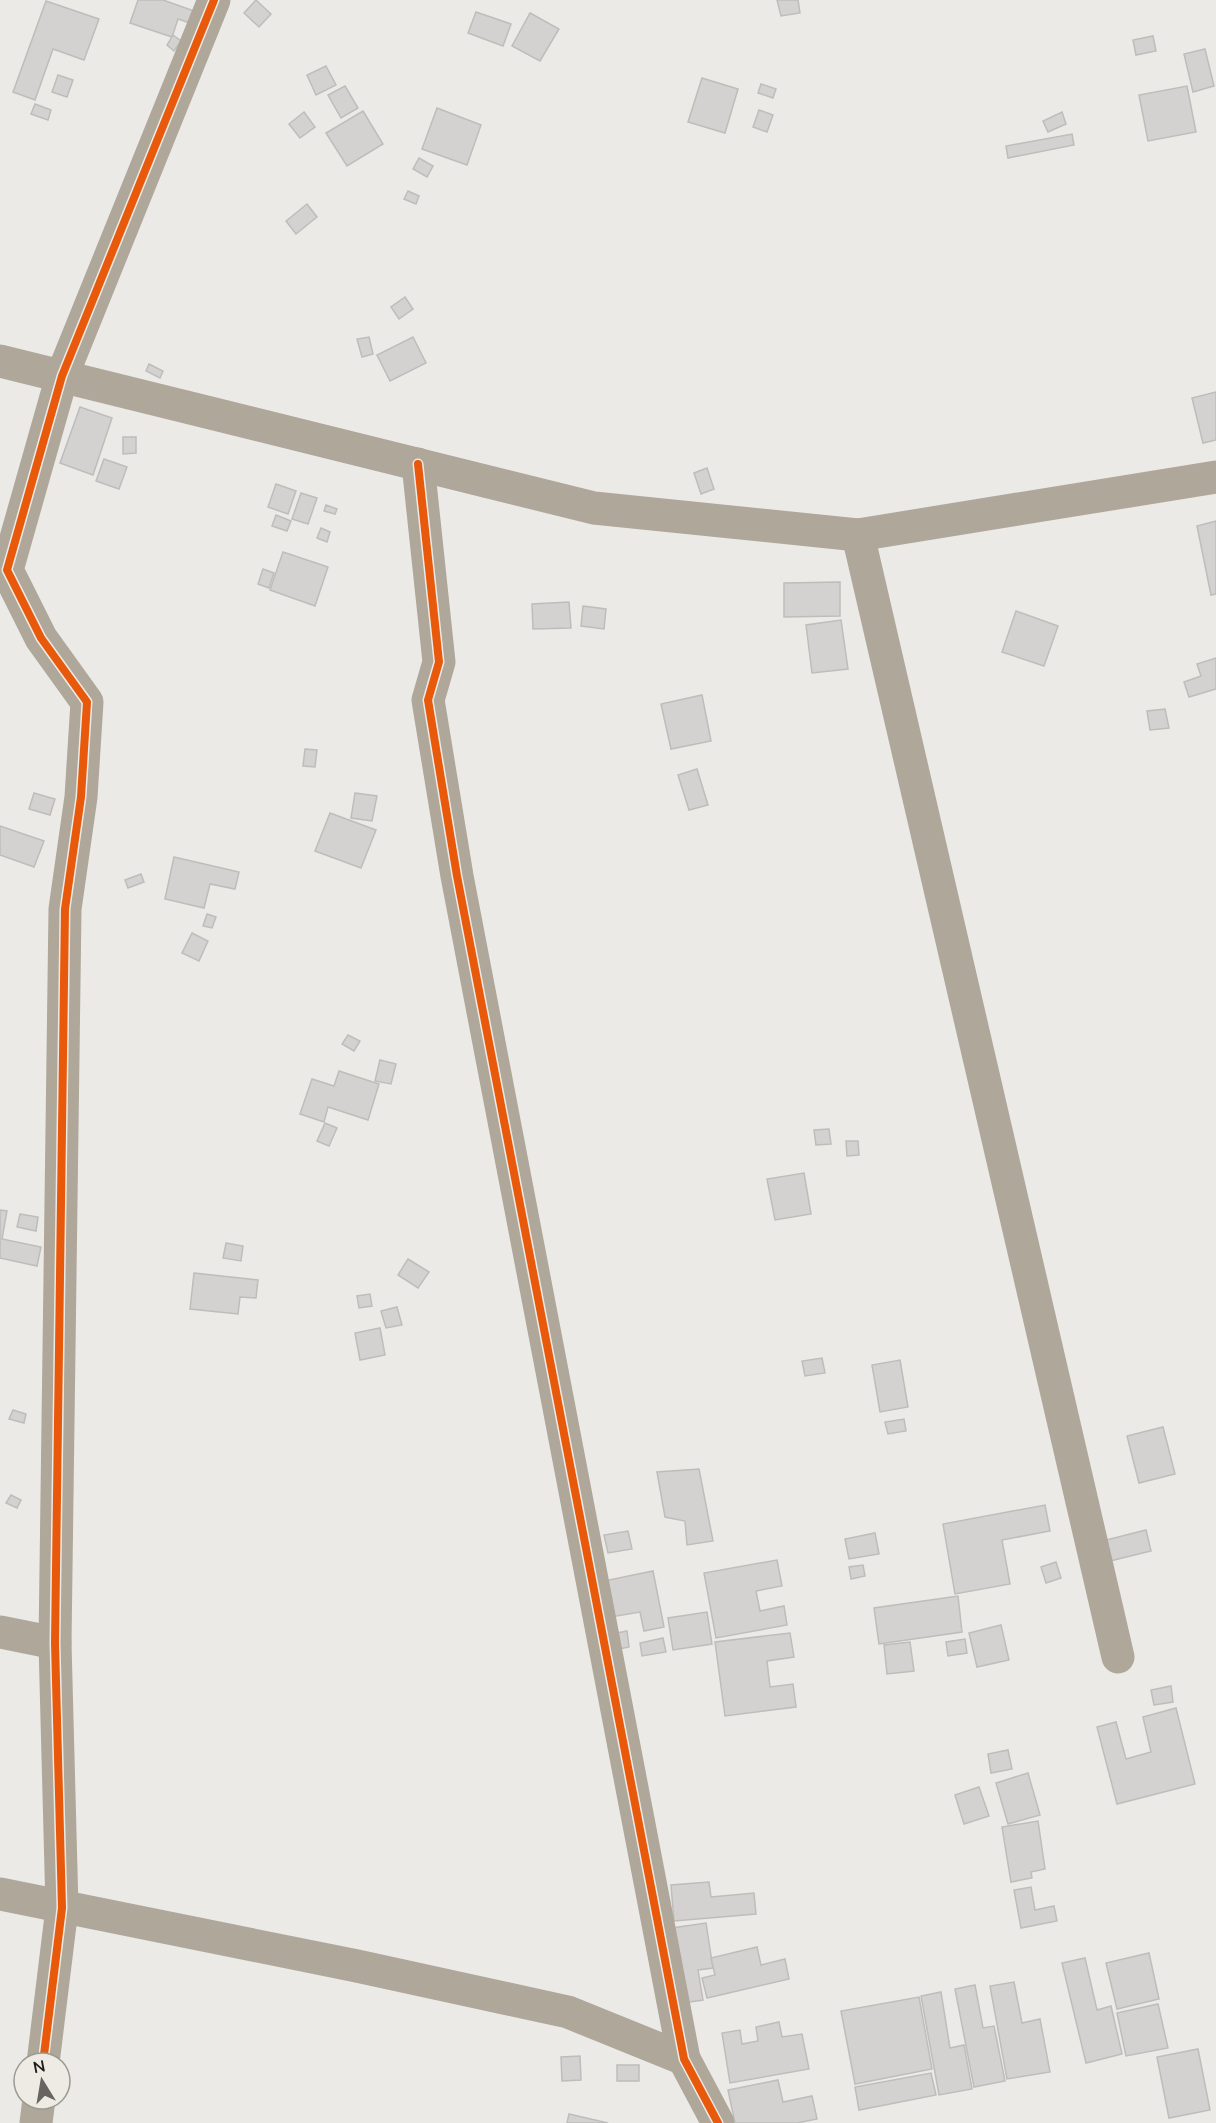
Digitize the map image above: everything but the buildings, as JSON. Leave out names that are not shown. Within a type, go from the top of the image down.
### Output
[{"type":"street","points":[[44,2051],[62,1908],[55,1643],[65,909],[81,797],[87,702],[41,638],[7,570],[62,376],[214,0]]},
{"type":"street","points":[[0,361],[594,508],[858,534],[1216,477]]},
{"type":"street","points":[[418,464],[439,662],[428,700],[457,876],[684,2059],[718,2123]]},
{"type":"street","points":[[858,534],[1118,1657]]},
{"type":"street","points":[[0,1632],[55,1643]]},
{"type":"street","points":[[0,1894],[357,1966],[568,2012],[684,2059]]},
{"type":"cycle path","points":[[44,2051],[62,1908],[55,1643],[65,909],[81,797],[87,702],[41,638],[7,570],[62,376],[214,0]]},
{"type":"cycle path","points":[[418,464],[439,662],[428,700],[457,876],[684,2059],[718,2123]]}]
